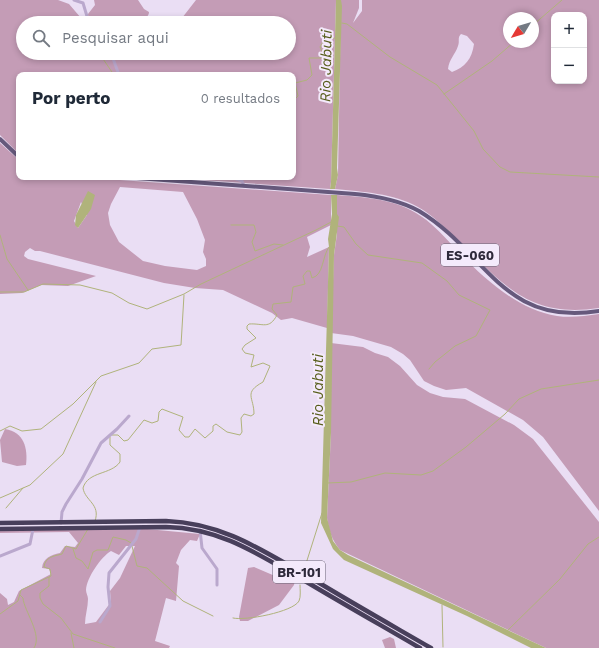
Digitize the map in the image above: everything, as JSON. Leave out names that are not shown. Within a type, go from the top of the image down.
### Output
[{"type":"highway","name":"BR-101","points":[[0,523],[174,521],[197,524],[227,533],[249,543],[431,648]]},
{"type":"highway","name":"BR-101","points":[[0,529],[173,527],[200,530],[240,544],[420,648]]},
{"type":"main road","points":[[0,139],[16,154]]},
{"type":"main road","name":"ES-060","points":[[163,180],[377,196],[400,202],[420,212],[444,230],[506,290],[529,304],[552,312],[564,314],[599,311]]},
{"type":"street","points":[[74,0],[83,4],[86,16]]},
{"type":"street","points":[[114,60],[118,72]]},
{"type":"street","points":[[242,180],[244,186]]},
{"type":"street","points":[[61,523],[62,512],[82,479],[100,444],[118,429],[129,416]]},
{"type":"street","points":[[100,622],[110,606],[108,588],[110,573],[136,539],[140,527]]},
{"type":"street","points":[[0,556],[30,544],[33,529]]},
{"type":"street","points":[[200,530],[202,548],[217,569],[217,585]]},
{"type":"shaded area","points":[[0,0],[58,0],[69,4],[79,16],[16,16],[16,60],[296,60],[296,16],[184,16],[196,0],[336,0],[330,189],[202,180],[296,180],[296,72],[16,72],[16,151],[0,135]]},
{"type":"shaded area","points":[[94,0],[138,0],[144,9],[149,12],[147,16],[88,16],[88,14],[95,5]]},
{"type":"shaded area","points":[[336,0],[341,0],[342,6],[338,175],[335,189],[330,189],[331,182]]},
{"type":"shaded area","points":[[341,0],[359,0],[359,8],[353,23],[362,11],[362,0],[599,0],[599,308],[575,310],[555,308],[537,303],[521,296],[491,273],[445,228],[418,207],[408,202],[388,196],[367,192],[335,189],[338,175]],"holes":[[[461,34],[467,36],[474,44],[472,54],[461,68],[452,72],[448,69],[458,46]]]},
{"type":"shaded area","points":[[0,143],[16,157],[16,180],[120,180],[331,195],[331,225],[307,237],[310,247],[307,257],[329,247],[327,328],[292,318],[281,320],[272,313],[223,290],[195,288],[164,283],[40,251],[35,251],[30,248],[25,252],[24,256],[28,259],[96,276],[68,286],[41,285],[22,293],[0,294]],"holes":[[[120,187],[183,192],[197,219],[205,240],[203,252],[206,259],[206,266],[197,270],[165,266],[143,261],[119,242],[110,225],[108,213]],[[81,202],[87,215],[78,228],[74,221]]]},
{"type":"shaded area","points":[[88,191],[95,195],[91,209],[78,228],[75,225],[76,215]]},
{"type":"shaded area","points":[[331,195],[337,195],[337,214],[339,217],[334,255],[331,433],[327,518],[333,541],[340,550],[348,555],[546,648],[531,648],[467,616],[344,560],[333,549],[321,523],[328,239],[332,214]]},
{"type":"shaded area","points":[[337,195],[368,198],[388,202],[407,208],[416,213],[436,228],[486,279],[513,299],[527,306],[542,312],[562,317],[599,314],[599,511],[543,437],[523,420],[466,388],[446,390],[424,381],[410,360],[391,347],[353,336],[331,333],[334,255],[337,234]]},
{"type":"shaded area","points":[[331,343],[363,347],[388,357],[400,366],[417,385],[430,393],[443,397],[465,399],[514,425],[533,439],[599,522],[599,648],[546,648],[340,550],[331,535],[327,518],[331,433]]},
{"type":"shaded area","points":[[5,429],[21,437],[25,447],[26,465],[17,466],[2,462],[0,440]]},
{"type":"shaded area","points":[[147,529],[200,534],[197,541],[190,540],[181,550],[176,563],[179,566],[176,601],[166,598],[155,641],[170,646],[169,648],[0,648],[0,593],[7,599],[8,605],[14,602],[19,591],[51,574],[49,569],[42,568],[46,559],[60,553],[65,546],[75,547],[78,543],[69,532],[0,533],[0,530]],"holes":[[[126,546],[135,546],[120,578],[110,591],[111,602],[96,622],[85,624],[88,599],[86,590],[89,579],[95,568],[111,551],[119,555]]]},
{"type":"shaded area","points":[[254,567],[275,576],[285,573],[295,579],[294,585],[279,605],[248,621],[240,621],[239,617],[248,568]]},
{"type":"shaded area","points":[[390,637],[394,639],[396,648],[385,648],[382,640]]},
{"type":"waterway","points":[[539,20],[562,0]]},
{"type":"waterway","points":[[342,23],[347,24],[390,57],[437,85],[474,131],[483,149],[500,167],[510,172],[599,177]]},
{"type":"waterway","name":"Rio Jabuti","points":[[296,83],[307,80],[312,75],[309,58],[322,58],[323,53],[320,47],[324,40],[335,38]]},
{"type":"waterway","points":[[444,94],[492,61],[507,48]]},
{"type":"waterway","points":[[104,60],[112,72]]},
{"type":"waterway","points":[[296,87],[298,96],[296,98]]},
{"type":"waterway","points":[[0,292],[24,292],[43,284],[80,285],[112,293],[129,303],[147,309],[184,294],[201,284],[333,221]]},
{"type":"waterway","points":[[231,225],[254,225],[256,232],[252,242],[255,251],[274,244],[283,245]]},
{"type":"waterway","points":[[337,226],[344,227],[356,244],[368,255],[422,263],[447,281],[459,295],[490,310],[476,336],[455,346],[435,362],[429,369]]},
{"type":"waterway","points":[[0,235],[7,259],[28,290]]},
{"type":"waterway","points":[[112,435],[118,435],[124,441],[128,440],[144,420],[152,423],[158,421],[159,412],[162,409],[183,417],[179,430],[185,437],[189,437],[195,429],[205,438],[213,431],[213,426],[216,424],[227,432],[240,435],[242,432],[241,418],[244,414],[251,416],[254,414],[251,392],[263,382],[270,366],[263,363],[251,367],[254,355],[245,353],[242,349],[245,345],[256,338],[247,329],[247,326],[249,324],[265,325],[271,323],[277,315],[272,309],[273,304],[291,302],[293,287],[305,284],[303,276],[307,271],[310,271],[312,278],[319,273],[329,247]]},
{"type":"waterway","points":[[0,431],[10,426],[22,431],[41,429],[73,404],[101,376],[139,363],[152,349],[181,345],[184,295]]},
{"type":"waterway","points":[[327,483],[351,482],[385,473],[421,475],[433,471],[466,447],[505,414],[519,399],[541,389],[599,380]]},
{"type":"waterway","points":[[0,498],[30,485],[63,454],[96,382]]},
{"type":"waterway","points":[[95,521],[96,510],[83,488],[90,479],[111,469],[120,462],[120,454],[110,445],[110,437]]},
{"type":"waterway","points":[[6,508],[23,488]]},
{"type":"waterway","points":[[304,570],[322,513]]},
{"type":"waterway","points":[[88,529],[76,549],[66,546],[62,554],[56,555],[46,561],[44,567],[50,569],[51,576],[49,577],[49,586],[40,593],[40,598],[43,604],[61,618],[73,634],[115,648]]},
{"type":"waterway","points":[[73,549],[76,558],[82,561],[88,569],[93,552],[97,550],[108,550],[113,537],[126,540],[131,543]]},
{"type":"waterway","points":[[508,630],[560,579],[588,544],[599,537]]},
{"type":"waterway","points":[[132,546],[137,566],[147,568],[183,601],[213,616]]},
{"type":"waterway","points":[[0,614],[18,601],[21,590],[49,577]]},
{"type":"waterway","points":[[233,618],[239,619],[258,617],[288,609],[299,601],[300,585]]},
{"type":"waterway","points":[[20,595],[23,598],[35,630],[36,643],[34,648]]},
{"type":"waterway","points":[[442,605],[443,647]]},
{"type":"waterway","points":[[71,633],[74,648]]}]
